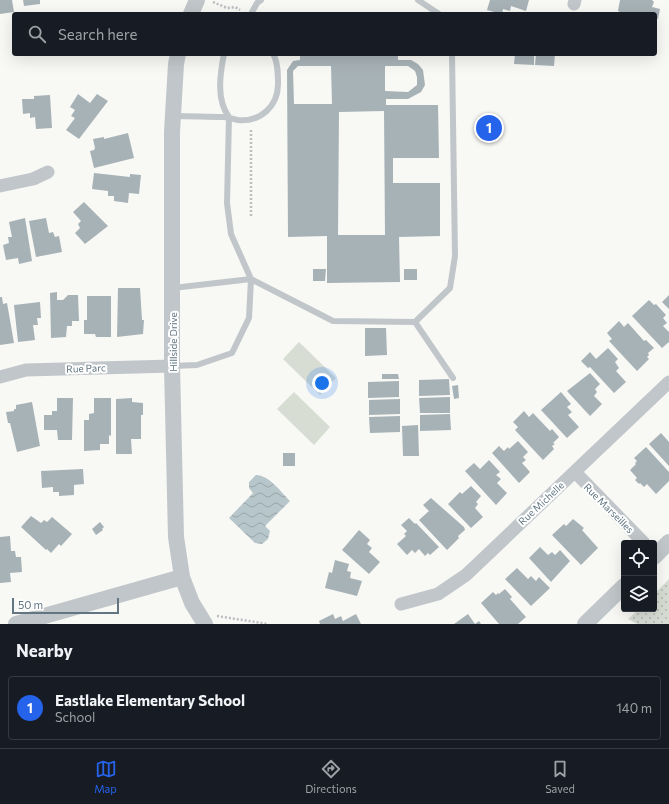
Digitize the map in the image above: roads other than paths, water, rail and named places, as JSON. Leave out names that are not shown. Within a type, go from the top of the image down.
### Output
[{"type":"street","points":[[191,12],[197,0]]},
{"type":"street","name":"Hillside Drive","points":[[178,56],[173,116],[172,366],[176,537],[182,577],[192,603],[211,620]]},
{"type":"street","points":[[0,186],[33,179],[48,172]]},
{"type":"street","name":"Rue Parc","points":[[0,377],[26,370],[172,366]]},
{"type":"street","name":"Rue Michelle","points":[[401,604],[438,594],[466,574],[669,382]]},
{"type":"street","name":"Rue Marseilles","points":[[574,472],[641,540]]},
{"type":"street","points":[[657,553],[669,542]]},
{"type":"street","points":[[16,624],[182,577]]},
{"type":"street","points":[[585,624],[621,589]]},
{"type":"lane","points":[[252,12],[257,3],[261,0]]},
{"type":"lane","points":[[418,0],[436,12]]},
{"type":"lane","points":[[172,366],[197,365],[232,353],[249,318],[251,279],[232,234],[227,203],[229,117],[223,110],[221,95],[221,69],[224,56]]},
{"type":"lane","points":[[173,116],[229,117],[239,120],[256,118],[266,112],[275,102],[278,70],[274,56]]},
{"type":"lane","points":[[173,288],[251,279],[332,321],[415,322],[450,288],[455,256],[452,56]]},
{"type":"lane","points":[[415,322],[453,378]]},
{"type":"water","points":[[256,475],[270,481],[290,501],[265,526],[270,531],[268,539],[262,544],[255,543],[229,518],[253,493],[249,488],[249,482]]},
{"type":"place","name":"Eastlake Elementary School","points":[[489,128]]}]
